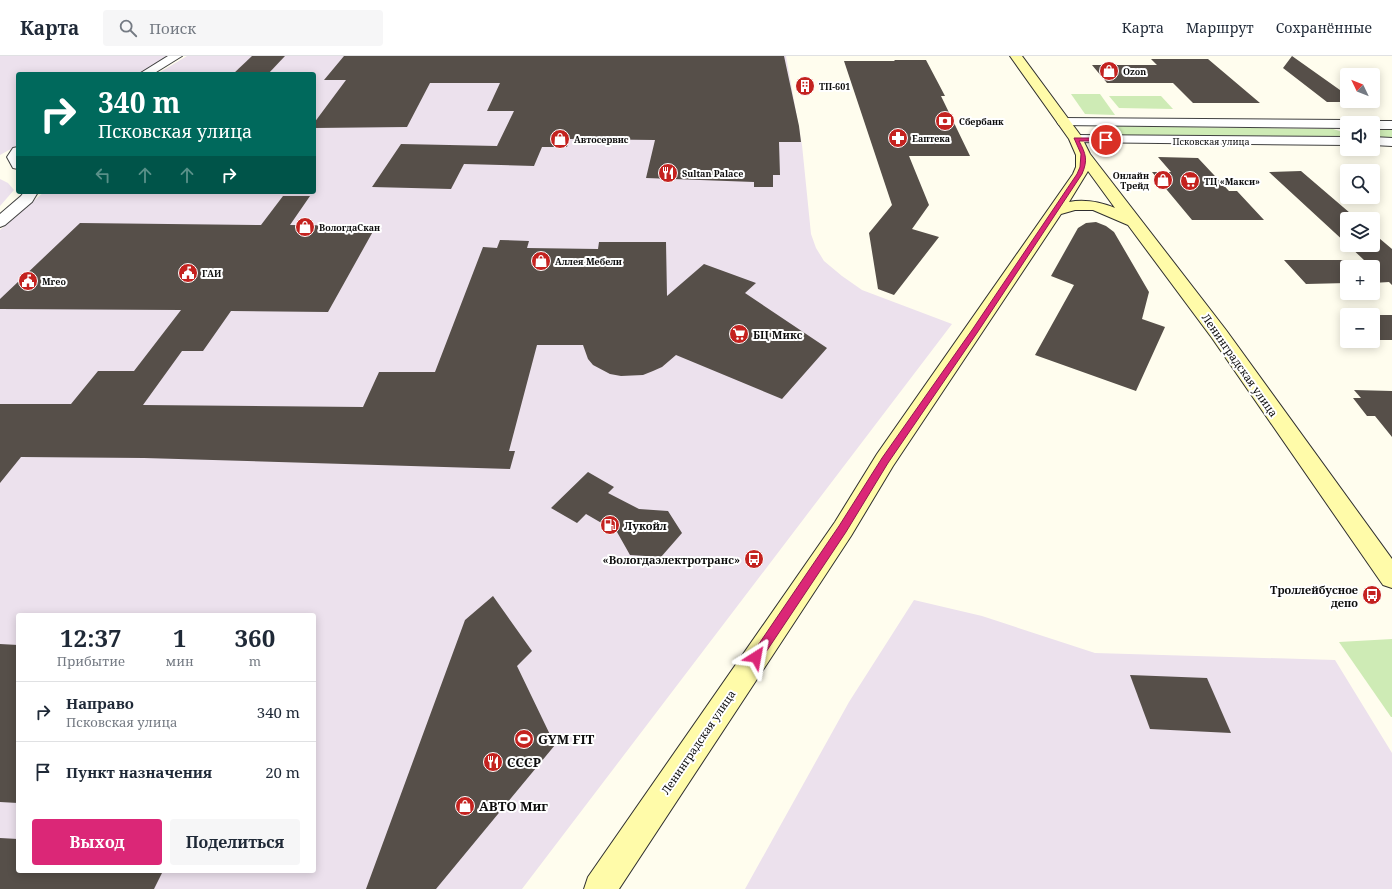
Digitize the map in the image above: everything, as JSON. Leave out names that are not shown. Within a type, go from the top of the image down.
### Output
[{"type":"main road","name":"Ленинградская улица","points":[[1016,56],[1076,139],[1084,154],[1219,334],[1392,578]]},
{"type":"main road","name":"Ленинградская улица","points":[[600,889],[843,529],[885,460],[974,332],[1080,174],[1083,167],[1084,154]]},
{"type":"main road","points":[[1054,211],[1067,205],[1088,204],[1103,207],[1136,223]]},
{"type":"street","points":[[149,72],[176,56]]},
{"type":"street","name":"Псковская улица","points":[[1063,122],[1340,124]]},
{"type":"street","name":"Псковская улица","points":[[1326,124],[1340,130]]},
{"type":"street","points":[[1380,125],[1392,125]]},
{"type":"street","name":"Псковская улица","points":[[1076,139],[1340,140]]},
{"type":"street","points":[[1380,142],[1392,142]]},
{"type":"street","points":[[0,222],[27,199],[31,194]]},
{"type":"shaded area","points":[[0,56],[170,56],[142,72],[16,72],[16,146],[0,155]]},
{"type":"shaded area","points":[[187,56],[786,56],[802,145],[811,234],[816,248],[824,261],[862,290],[952,324],[522,889],[0,889],[0,230],[42,194],[316,194],[316,72],[160,72]]},
{"type":"shaded area","points":[[0,179],[8,183],[14,190],[0,206]]},
{"type":"shaded area","points":[[914,600],[982,616],[1095,653],[1335,660],[1392,753],[1392,889],[745,889],[849,702]]},
{"type":"green space","points":[[1071,94],[1100,94],[1115,115],[1085,114]]},
{"type":"green space","points":[[1109,96],[1161,96],[1173,109],[1119,108]]},
{"type":"green space","points":[[1111,126],[1333,129],[1340,131],[1340,137],[1116,136],[1109,131]]},
{"type":"green space","points":[[1380,129],[1392,129],[1392,138],[1380,138]]},
{"type":"green space","points":[[1392,639],[1392,717],[1391,717],[1339,642]]},
{"type":"building","points":[[252,56],[285,56],[270,72],[235,72]]},
{"type":"building","points":[[344,56],[784,56],[801,142],[779,142],[780,175],[773,175],[773,187],[754,187],[754,182],[646,178],[655,140],[569,139],[567,147],[542,147],[534,166],[464,164],[451,189],[372,187],[401,144],[497,146],[514,111],[487,111],[500,83],[430,83],[407,127],[316,128],[316,120],[346,80],[324,80]]},
{"type":"building","points":[[1292,56],[1340,90],[1340,102],[1327,102],[1283,68]]},
{"type":"building","points":[[1151,59],[1208,59],[1260,103],[1193,103],[1173,83],[1107,83],[1092,65],[1157,65]]},
{"type":"building","points":[[894,60],[926,60],[945,96],[941,96],[970,156],[909,156],[929,205],[912,229],[939,237],[894,295],[878,289],[869,233],[892,205],[844,61],[895,61]]},
{"type":"building","name":"ТЦ «Макси»","points":[[1158,157],[1198,158],[1229,191],[1237,191],[1264,220],[1192,220],[1152,172],[1171,172]]},
{"type":"building","points":[[1301,171],[1349,212],[1340,212],[1340,238],[1269,172]]},
{"type":"building","points":[[283,196],[310,196],[290,225],[376,226],[328,312],[231,311],[203,351],[182,351],[143,405],[363,407],[379,372],[435,372],[483,247],[497,248],[500,240],[529,241],[527,248],[598,249],[599,242],[666,242],[667,296],[704,264],[756,283],[745,293],[827,348],[782,399],[676,355],[662,367],[643,375],[621,376],[610,374],[593,365],[588,359],[583,345],[537,345],[509,451],[515,451],[510,469],[144,458],[21,457],[0,483],[0,404],[71,404],[98,371],[134,371],[181,310],[0,309],[0,299],[80,223],[261,225]]},
{"type":"building","points":[[1096,222],[1106,226],[1114,232],[1149,292],[1142,319],[1165,327],[1136,391],[1035,355],[1074,285],[1051,276],[1078,228],[1086,223]]},
{"type":"building","points":[[1380,239],[1392,249],[1392,285],[1389,282],[1380,283],[1380,260],[1364,260],[1355,252],[1380,252]]},
{"type":"building","points":[[1284,260],[1340,260],[1340,283],[1306,284]]},
{"type":"building","points":[[1380,315],[1392,315],[1392,340],[1380,340]]},
{"type":"building","points":[[1354,390],[1392,391],[1392,437],[1375,416],[1367,416],[1353,398],[1361,398]]},
{"type":"building","points":[[588,472],[614,487],[608,493],[639,509],[668,511],[682,533],[661,557],[630,555],[617,532],[586,514],[577,523],[551,508]]},
{"type":"building","points":[[493,596],[532,651],[517,666],[555,745],[436,889],[366,889],[465,620]]},
{"type":"building","points":[[0,644],[16,645],[16,803],[0,802]]},
{"type":"building","points":[[1130,675],[1207,678],[1231,733],[1150,729]]},
{"type":"building","points":[[0,838],[16,839],[16,873],[162,873],[154,889],[0,889]]},
{"type":"place","name":"Ozon","points":[[1109,71]]},
{"type":"place","name":"ТП-601","points":[[805,86]]},
{"type":"place","name":"Сбербанк","points":[[945,121]]},
{"type":"place","name":"Еаптека","points":[[898,138]]},
{"type":"place","name":"Автосервис","points":[[560,139]]},
{"type":"place","name":"Sultan Palace","points":[[668,173]]},
{"type":"place","name":"Онлайн Трейд","points":[[1163,180]]},
{"type":"place","name":"ТЦ «Макси»","points":[[1190,181]]},
{"type":"place","name":"ВологдаСкан","points":[[305,227]]},
{"type":"place","name":"Аллея Мебели","points":[[541,261]]},
{"type":"place","name":"ГАИ","points":[[188,273]]},
{"type":"place","name":"Mreo","points":[[28,281]]},
{"type":"place","name":"БЦ Микс","points":[[739,334]]},
{"type":"place","name":"Лукойл","points":[[610,525]]},
{"type":"place","name":"«Вологдаэлектротранс»","points":[[754,559]]},
{"type":"place","name":"Троллейбусное депо","points":[[1372,595]]},
{"type":"place","name":"GYM FIT","points":[[524,739]]},
{"type":"place","name":"СССР","points":[[493,762]]},
{"type":"place","name":"АВТО Миг","points":[[465,806]]},
{"type":"route","points":[[756,657],[843,529],[885,460],[974,332],[1080,174],[1083,167],[1084,154],[1076,139],[1106,140]]}]
